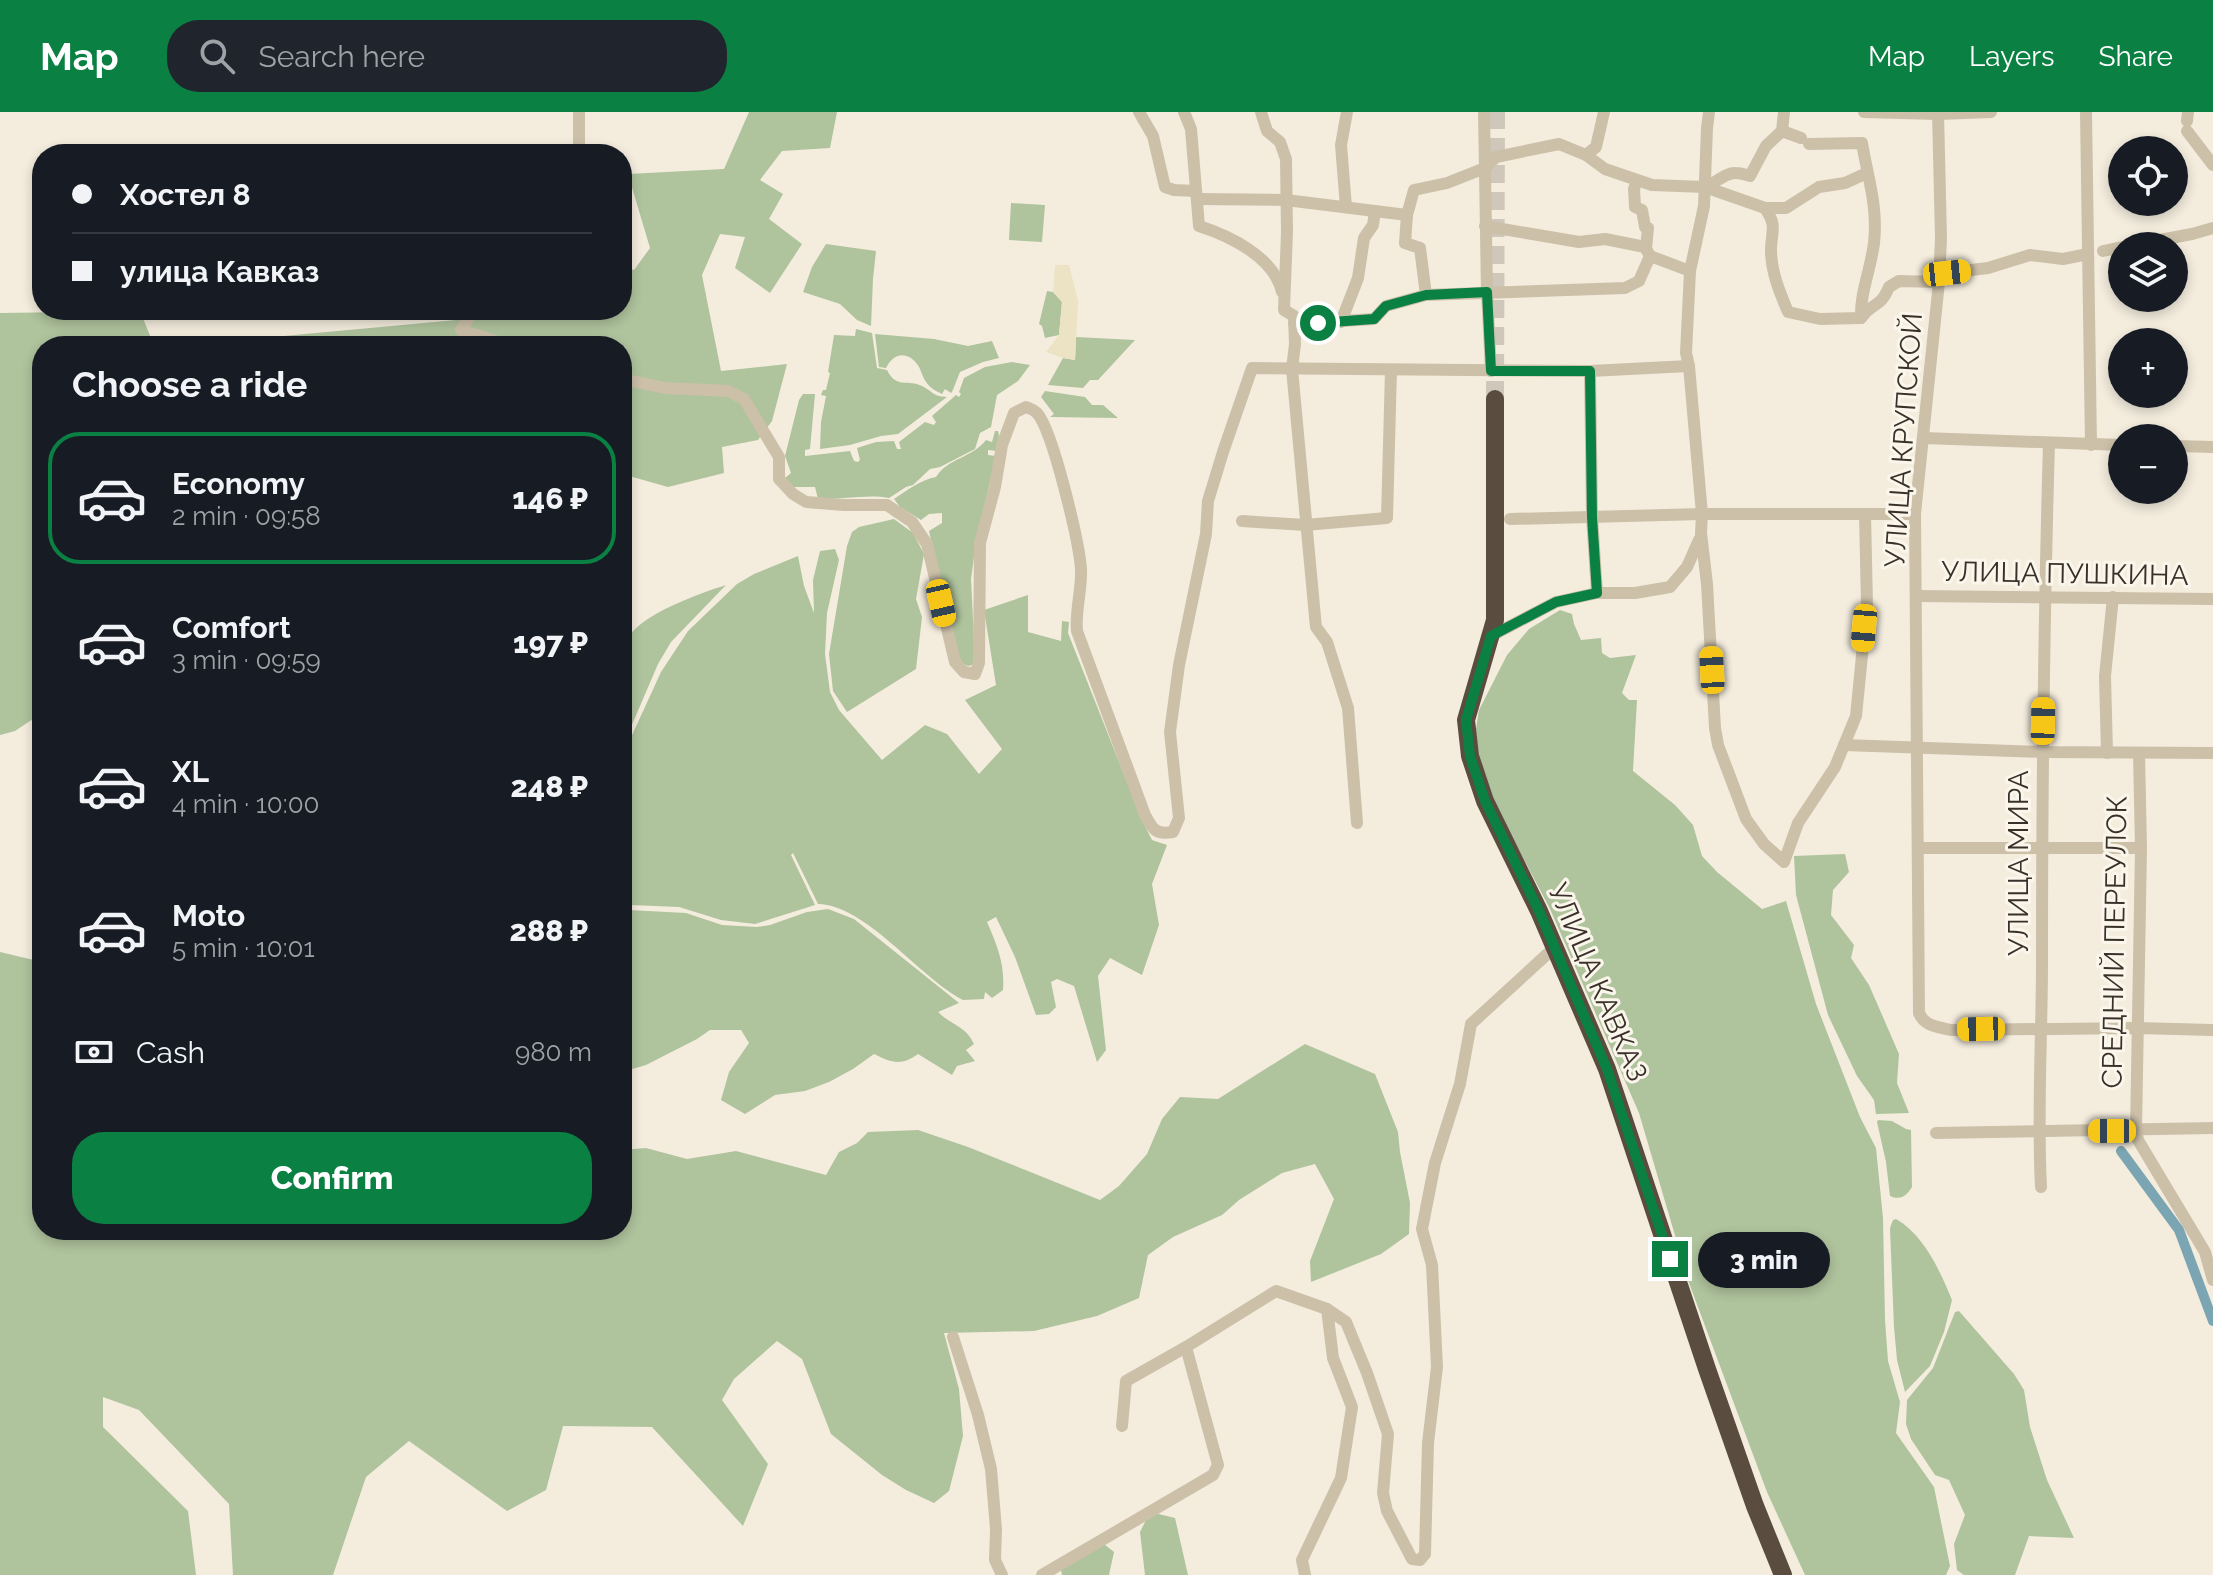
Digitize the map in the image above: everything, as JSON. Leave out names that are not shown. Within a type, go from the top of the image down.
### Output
[{"type":"highway","name":"УЛИЦА КАВКАЗ","points":[[1495,399],[1495,620],[1466,720],[1470,756],[1485,801],[1555,947],[1620,1102],[1707,1369],[1783,1575]]},
{"type":"street","points":[[579,112],[579,144]]},
{"type":"street","points":[[1139,112],[1153,136],[1165,187],[1196,195],[1286,200],[1407,215]]},
{"type":"street","points":[[1184,112],[1191,129],[1199,226],[1218,232],[1250,250],[1279,280],[1284,299]]},
{"type":"street","points":[[1261,112],[1267,131],[1280,142],[1286,159],[1284,310],[1294,316],[1292,369],[1305,525],[1316,627],[1327,642],[1348,708],[1357,823]]},
{"type":"street","points":[[1346,207],[1341,145],[1347,112]]},
{"type":"street","points":[[1484,112],[1491,371]]},
{"type":"street","points":[[1586,155],[1596,147],[1604,112]]},
{"type":"street","points":[[1709,112],[1704,206],[1690,271],[1686,353],[1702,514],[1718,745],[1746,819],[1764,844],[1784,862],[1798,823],[1835,767],[1856,716],[1865,619],[1865,514]]},
{"type":"street","points":[[1705,187],[1734,172],[1750,176],[1766,146],[1782,131],[1784,112]]},
{"type":"street","points":[[1864,112],[1991,112]]},
{"type":"street","points":[[2086,112],[2091,445]]},
{"type":"street","name":"УЛИЦА КРУПСКОЙ","points":[[1938,113],[1939,282],[1915,514],[1919,1013],[1926,1024],[1951,1030],[2042,1028]]},
{"type":"street","points":[[2187,121],[2213,165]]},
{"type":"street","points":[[1782,131],[1805,141],[1862,143],[1876,219],[1874,247],[1860,304],[1861,318]]},
{"type":"street","points":[[1426,295],[1420,248],[1405,243],[1407,215],[1414,190],[1447,183],[1485,168],[1496,157],[1559,144],[1586,155],[1605,169],[1652,185],[1705,187],[1765,208],[1786,208],[1819,187],[1845,183],[1867,173]]},
{"type":"street","points":[[1294,324],[1374,319],[1386,306],[1426,295],[1625,288],[1639,281],[1648,253],[1648,228],[1645,227],[1642,210],[1635,207],[1634,202],[1637,180]]},
{"type":"street","points":[[1765,208],[1772,218],[1774,229],[1771,251],[1777,287],[1788,312],[1820,319],[1861,318]]},
{"type":"street","points":[[1341,322],[1358,278],[1364,238],[1373,225],[1375,211]]},
{"type":"street","points":[[1485,226],[1579,242],[1605,239],[1690,271]]},
{"type":"street","points":[[2188,235],[2213,228]]},
{"type":"street","points":[[2103,251],[2108,250]]},
{"type":"street","points":[[1861,318],[1884,300],[1889,287],[1899,281],[1939,282],[1947,273],[1988,268],[2030,255],[2063,259],[2088,254]]},
{"type":"street","points":[[468,320],[461,330],[480,336]]},
{"type":"street","points":[[632,381],[665,388],[728,391],[744,399],[779,457],[779,479],[793,494],[806,502],[887,505],[912,522],[927,544],[955,662],[964,672],[975,674],[979,663],[980,543],[1002,445],[1014,413],[1026,407],[1033,410],[1048,433],[1075,534],[1081,570],[1077,631],[1145,815],[1153,830],[1164,834],[1173,832],[1179,818],[1170,732],[1179,665],[1206,534],[1208,501],[1252,368],[1590,371],[1689,366]]},
{"type":"street","points":[[1242,521],[1305,525],[1387,518],[1391,370]]},
{"type":"street","points":[[1590,371],[1592,517],[1597,593]]},
{"type":"street","points":[[1923,438],[2108,445]]},
{"type":"street","name":"УЛИЦА МИРА","points":[[2041,1187],[2038,1131],[2049,443]]},
{"type":"street","points":[[2188,446],[2213,447]]},
{"type":"street","points":[[1510,519],[1702,514],[1915,514]]},
{"type":"street","points":[[1491,636],[1556,602],[1597,593],[1635,593],[1670,587],[1687,567],[1701,533]]},
{"type":"street","name":"УЛИЦА ПУШКИНА","points":[[1916,596],[2213,599]]},
{"type":"street","points":[[2107,753],[2105,676],[2113,597]]},
{"type":"street","points":[[1844,745],[2043,752],[2213,753]]},
{"type":"street","name":"СРЕДНИЙ ПЕРЕУЛОК","points":[[2136,1131],[2141,848],[2139,753]]},
{"type":"street","points":[[1918,848],[2141,848]]},
{"type":"street","points":[[1420,1560],[1425,1554],[1428,1443],[1437,1367],[1432,1265],[1422,1229],[1435,1163],[1460,1084],[1471,1024],[1555,947]]},
{"type":"street","points":[[2042,1028],[2213,1030]]},
{"type":"street","points":[[1936,1133],[2213,1128]]},
{"type":"street","points":[[2136,1131],[2138,1140],[2205,1252],[2213,1280]]},
{"type":"street","points":[[1122,1426],[1126,1381],[1276,1291],[1327,1309],[1346,1322],[1367,1373],[1388,1434],[1383,1493],[1387,1511],[1412,1559],[1420,1560]]},
{"type":"street","points":[[1305,1575],[1302,1560],[1341,1478],[1352,1407],[1333,1358],[1327,1309]]},
{"type":"street","points":[[953,1337],[978,1415],[991,1469],[995,1560],[1002,1575]]},
{"type":"street","points":[[1042,1575],[1213,1475],[1218,1465],[1186,1347]]},
{"type":"street","points":[[1420,1560],[1424,1575]]},
{"type":"green space","points":[[749,112],[837,112],[830,148],[782,151],[760,180],[783,194],[769,219],[802,244],[770,293],[735,268],[745,237],[720,234],[702,275],[721,371],[787,364],[772,421],[758,440],[722,447],[724,473],[668,487],[632,477],[632,336],[284,336],[456,320],[632,320],[632,269],[650,248],[632,187],[632,174],[724,169]]},
{"type":"green space","points":[[1011,203],[1045,205],[1042,242],[1009,240]]},
{"type":"green space","points":[[826,244],[876,251],[871,326],[857,320],[840,304],[803,292],[812,267]]},
{"type":"green space","points":[[1047,291],[1053,292],[1062,302],[1059,335],[1045,338],[1039,324]]},
{"type":"green space","points":[[0,313],[32,313],[32,320],[144,320],[150,336],[32,336],[32,720],[15,731],[0,735]]},
{"type":"green space","points":[[856,329],[872,333],[877,368],[887,370],[898,382],[917,384],[936,395],[947,397],[898,434],[820,449],[826,396],[821,395],[826,390],[830,373],[834,335],[855,336]]},
{"type":"green space","points":[[875,334],[934,339],[968,346],[992,341],[999,358],[960,372],[952,392],[945,389],[942,394],[928,384],[918,366],[904,355],[896,357],[886,368],[879,367]]},
{"type":"green space","points":[[1076,337],[1135,340],[1098,380],[1090,380],[1083,388],[1048,385],[1063,358],[1075,360]]},
{"type":"green space","points":[[1012,362],[1030,365],[1018,381],[997,395],[991,427],[980,433],[975,449],[930,469],[913,485],[889,498],[818,499],[815,487],[792,487],[785,478],[791,473],[785,456],[803,394],[815,394],[810,449],[805,450],[805,456],[850,451],[854,461],[858,462],[857,448],[894,441],[897,449],[901,449],[899,442],[925,422],[934,425],[936,422],[932,416],[956,395],[959,397],[964,378],[985,367]]},
{"type":"green space","points":[[1045,391],[1085,397],[1092,405],[1103,405],[1118,418],[1050,417],[1054,414],[1041,397]]},
{"type":"green space","points":[[995,431],[999,436],[997,451],[988,450],[988,455],[996,456],[976,542],[971,579],[975,660],[968,666],[962,663],[956,649],[929,531],[942,523],[942,513],[929,514],[921,520],[900,507],[894,499],[936,477],[986,440],[992,442]]},
{"type":"green space","points":[[894,519],[913,533],[924,554],[916,599],[922,617],[916,669],[847,712],[833,691],[829,654],[847,546],[852,532],[859,527]]},
{"type":"green space","points":[[835,549],[839,560],[827,613],[825,654],[830,692],[839,710],[882,760],[925,725],[947,734],[979,774],[1002,749],[965,700],[996,685],[984,610],[1028,595],[1028,632],[1061,641],[1062,621],[1069,622],[1068,633],[1142,820],[1152,840],[1167,845],[1152,884],[1159,925],[1142,975],[1110,958],[1098,976],[1106,1050],[1097,1062],[1074,986],[1057,979],[1051,982],[1056,1007],[1049,1014],[1036,1015],[1015,957],[996,917],[987,922],[1001,963],[1003,990],[992,998],[985,992],[984,999],[963,1000],[946,990],[855,916],[818,904],[793,853],[791,855],[815,905],[755,924],[721,920],[679,907],[632,905],[632,735],[661,672],[688,631],[737,584],[798,556],[814,613],[813,580],[820,551]]},
{"type":"green space","points":[[726,585],[671,642],[632,725],[632,633],[645,621],[687,599]]},
{"type":"green space","points":[[1560,610],[1572,614],[1581,640],[1601,638],[1602,653],[1610,658],[1636,655],[1622,693],[1629,700],[1637,700],[1633,771],[1675,805],[1693,825],[1702,856],[1717,872],[1762,909],[1786,901],[1816,1004],[1860,1117],[1876,1148],[1883,1218],[1888,1361],[1900,1402],[1896,1433],[1934,1487],[1950,1566],[1946,1575],[1805,1575],[1767,1492],[1689,1283],[1639,1113],[1550,909],[1496,806],[1480,763],[1475,735],[1479,710],[1507,655],[1529,629]]},
{"type":"green space","points":[[1845,854],[1849,872],[1833,890],[1831,915],[1854,945],[1851,958],[1869,985],[1899,1054],[1897,1083],[1909,1113],[1876,1114],[1874,1100],[1857,1076],[1828,1015],[1796,895],[1794,856]]},
{"type":"green space","points":[[828,909],[854,919],[959,1003],[938,1012],[971,1038],[974,1044],[966,1050],[975,1061],[957,1066],[952,1075],[918,1054],[906,1061],[896,1062],[874,1054],[829,1082],[805,1091],[775,1095],[745,1114],[721,1100],[729,1072],[749,1043],[741,1030],[710,1030],[646,1065],[632,1069],[632,910],[686,913],[722,925],[757,927]]},
{"type":"green space","points":[[0,952],[32,960],[32,1240],[632,1240],[632,1149],[646,1148],[687,1159],[736,1151],[826,1175],[839,1152],[857,1143],[868,1132],[918,1130],[1100,1200],[1119,1186],[1147,1154],[1162,1119],[1180,1097],[1218,1099],[1305,1044],[1375,1074],[1398,1132],[1410,1203],[1409,1234],[1381,1254],[1311,1282],[1310,1261],[1334,1199],[1315,1164],[1282,1173],[1239,1200],[1222,1215],[1173,1237],[1148,1255],[1139,1298],[1097,1316],[1034,1331],[944,1333],[959,1389],[963,1436],[949,1491],[934,1503],[882,1475],[831,1434],[802,1359],[777,1341],[734,1379],[722,1400],[768,1464],[743,1526],[652,1427],[563,1426],[546,1490],[507,1511],[409,1441],[366,1477],[333,1575],[233,1575],[229,1504],[139,1410],[103,1397],[103,1427],[188,1511],[196,1575],[0,1575]]},
{"type":"green space","points":[[1878,1120],[1892,1121],[1911,1130],[1912,1187],[1900,1197],[1890,1196]]},
{"type":"green space","points":[[1896,1219],[1923,1244],[1952,1300],[1944,1332],[1930,1366],[1905,1392],[1897,1360],[1894,1327],[1890,1228]]},
{"type":"green space","points":[[1959,1311],[2014,1374],[2024,1390],[2030,1427],[2047,1480],[2074,1538],[2029,1536],[2015,1575],[1964,1575],[1957,1570],[1954,1544],[1965,1515],[1949,1480],[1935,1475],[1911,1439],[1906,1424],[1907,1400],[1933,1368],[1955,1312]]},
{"type":"green space","points":[[1150,1512],[1175,1518],[1188,1575],[1145,1575],[1140,1532]]},
{"type":"green space","points":[[1100,1541],[1114,1552],[1109,1575],[1062,1575],[1060,1565]]},
{"type":"shaded area","points":[[1055,265],[1069,265],[1078,301],[1075,360],[1046,352],[1059,335],[1062,302],[1053,292]]},
{"type":"waterway","points":[[2121,1151],[2179,1230],[2213,1321]]},
{"type":"tunnel","points":[[1495,399],[1496,112]]},
{"type":"route","points":[[1318,323],[1374,319],[1386,306],[1426,295],[1487,292],[1491,371],[1590,371],[1592,517],[1597,593],[1556,602],[1491,636],[1466,720],[1470,756],[1485,801],[1539,911],[1607,1069],[1670,1259]]}]
